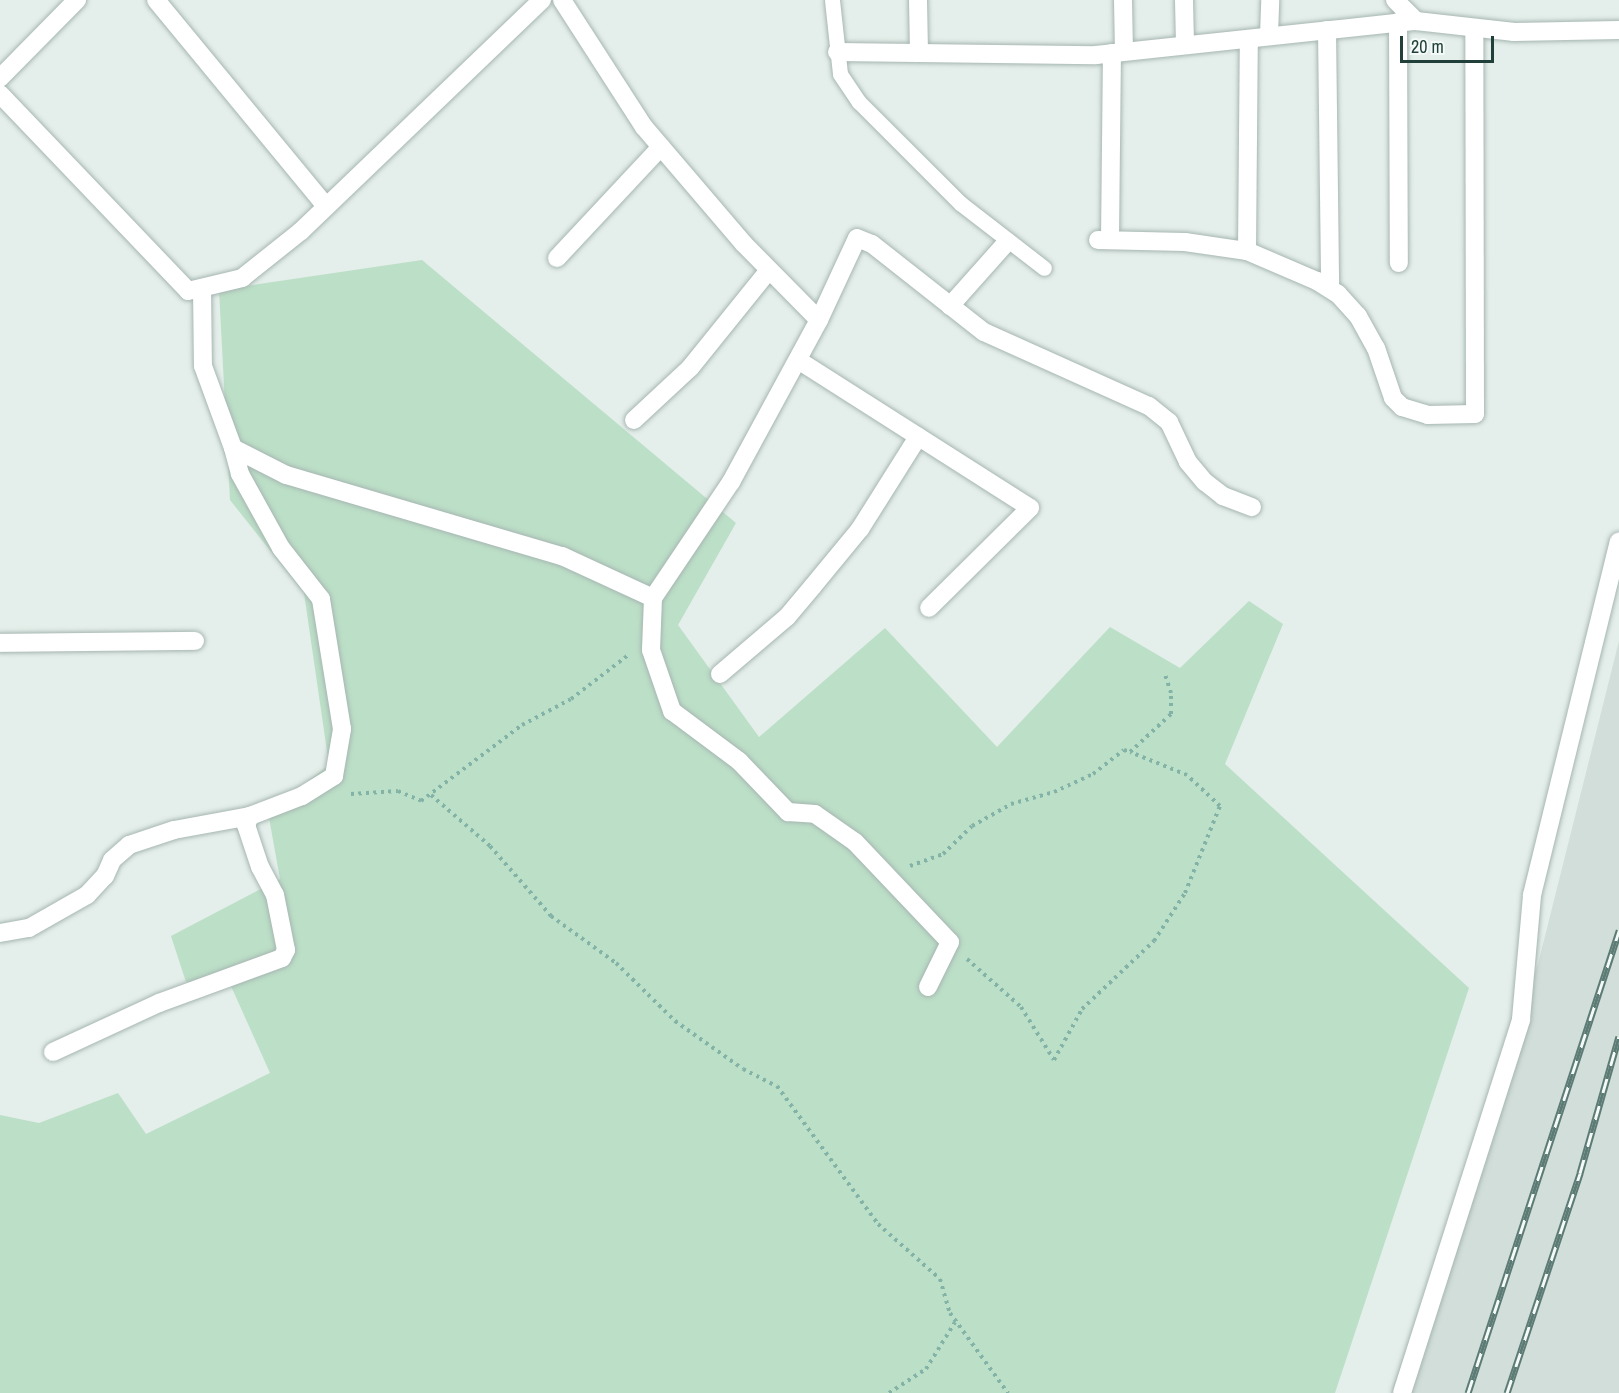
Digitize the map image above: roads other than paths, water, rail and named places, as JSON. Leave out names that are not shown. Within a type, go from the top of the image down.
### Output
[{"type":"street","points":[[0,78],[77,0]]},
{"type":"street","points":[[156,0],[326,206]]},
{"type":"street","points":[[4,106],[188,291],[242,278],[326,206],[542,0]]},
{"type":"street","points":[[561,0],[661,147],[769,270],[819,320]]},
{"type":"street","points":[[918,0],[919,52]]},
{"type":"street","points":[[1123,0],[1104,240],[1185,242],[1247,251],[1330,289],[1358,315],[1376,348],[1393,398],[1402,407],[1428,415],[1475,414],[1474,28]]},
{"type":"street","points":[[1184,0],[1185,45]]},
{"type":"street","points":[[1269,36],[1270,0]]},
{"type":"street","points":[[1395,0],[1407,21],[1399,263]]},
{"type":"street","points":[[837,52],[1118,52],[1407,21],[1514,32],[1619,30]]},
{"type":"street","points":[[1327,30],[1330,289]]},
{"type":"street","points":[[1247,251],[1249,39]]},
{"type":"street","points":[[557,258],[661,147]]},
{"type":"street","points":[[928,987],[950,942],[855,842],[815,814],[788,812],[739,761],[672,711],[651,650],[653,598],[731,482],[819,320],[857,238],[872,244],[984,332],[1149,406],[1169,422],[1188,462],[1206,482],[1223,496],[1252,507]]},
{"type":"street","points":[[950,306],[1007,242]]},
{"type":"street","points":[[634,420],[690,368],[769,270]]},
{"type":"street","points":[[0,933],[29,928],[87,895],[105,876],[112,860],[129,845],[174,830],[250,816],[302,796],[334,776],[342,729],[321,599],[281,548],[240,474],[204,366],[202,288]]},
{"type":"street","points":[[798,360],[1030,508],[929,608]]},
{"type":"street","points":[[720,674],[787,617],[813,586],[860,529],[918,437]]},
{"type":"street","points":[[233,448],[286,475],[562,556],[653,598]]},
{"type":"street","points":[[1402,1393],[1521,1019],[1532,895],[1619,542]]},
{"type":"street","points":[[0,643],[195,641]]},
{"type":"street","points":[[52,1052],[159,1003],[282,958],[287,937],[246,825],[250,816]]},
{"type":"lane","points":[[832,0],[840,74],[859,102],[960,203],[1007,242],[1044,268]]},
{"type":"railway","points":[[1468,1393],[1619,930]]},
{"type":"railway","points":[[1507,1393],[1580,1173],[1619,1036]]}]
